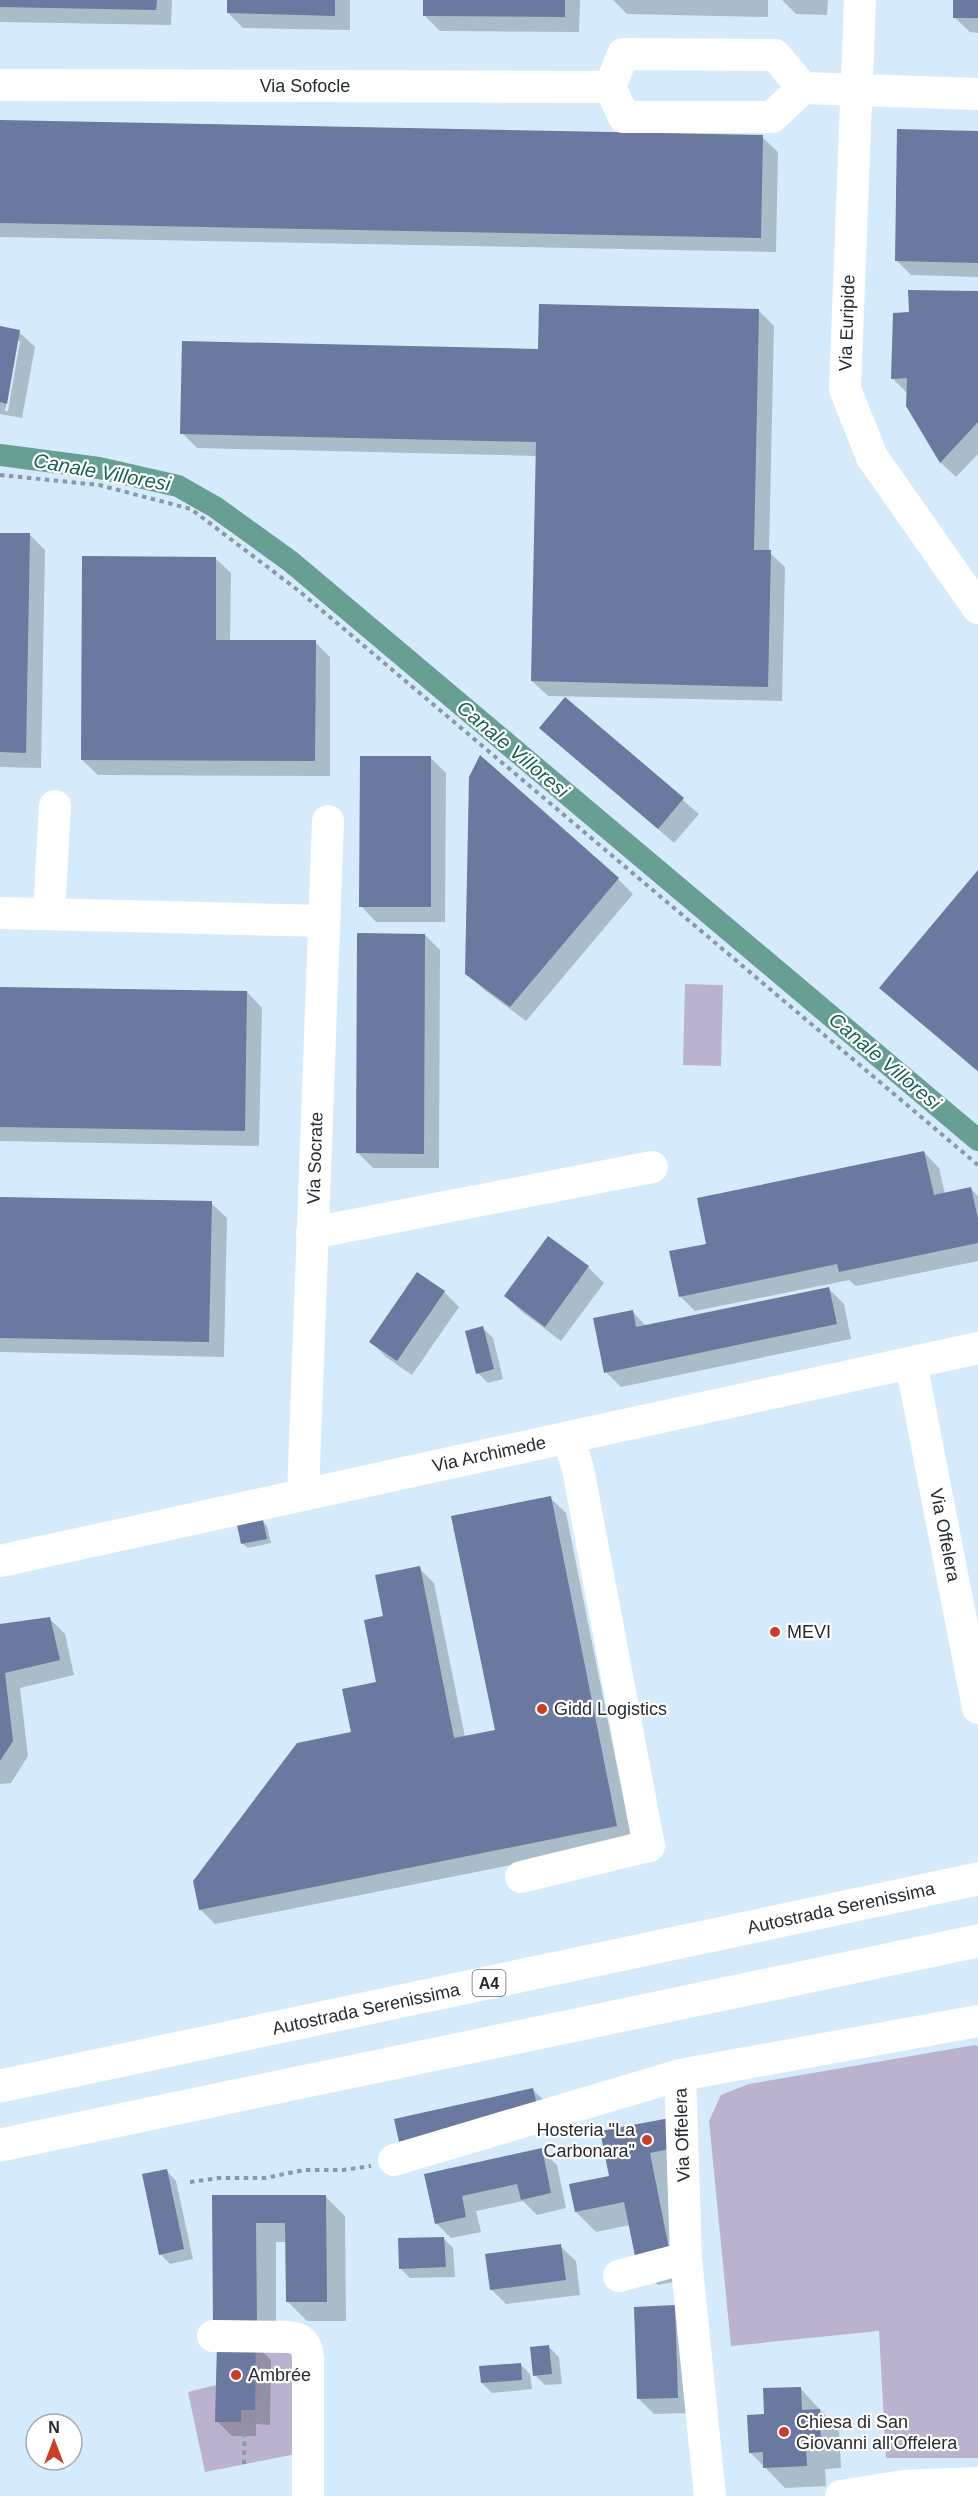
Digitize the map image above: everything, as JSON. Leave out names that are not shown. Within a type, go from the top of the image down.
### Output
[{"type":"highway","name":"Autostrada Serenissima","points":[[0,2086],[978,1879]]},
{"type":"highway","points":[[0,2145],[978,1941]]},
{"type":"street","name":"Via Euripide","points":[[860,0],[845,389],[872,456],[978,608]]},
{"type":"street","points":[[802,88],[775,55],[635,54],[623,54],[610,87],[624,117],[772,117],[802,88],[978,94]]},
{"type":"street","name":"Via Sofocle","points":[[0,85],[610,87]]},
{"type":"street","points":[[49,914],[56,806]]},
{"type":"street","name":"Via Socrate","points":[[303,1495],[328,821]]},
{"type":"street","points":[[0,913],[324,921]]},
{"type":"street","points":[[312,1233],[652,1167]]},
{"type":"street","name":"Via Archimede","points":[[0,1560],[978,1348]]},
{"type":"street","name":"Via Offelera","points":[[911,1363],[978,1708]]},
{"type":"street","points":[[522,1877],[649,1846],[578,1469],[568,1437]]},
{"type":"street","name":"Via Offelera","points":[[710,2496],[686,2258],[680,2075],[978,2021]]},
{"type":"street","points":[[397,2159],[680,2075]]},
{"type":"street","points":[[619,2276],[686,2258]]},
{"type":"street","points":[[213,2336],[289,2337],[301,2341],[306,2346],[308,2358],[308,2496]]},
{"type":"street","points":[[841,2496],[903,2486],[978,2483]]},
{"type":"path","points":[[0,475],[99,485],[191,509],[299,591],[978,1165]]},
{"type":"path","points":[[190,2182],[219,2178],[265,2178],[304,2170],[343,2170],[373,2166],[397,2159]]},
{"type":"path","points":[[244,2464],[245,2420],[262,2420],[263,2354]]},
{"type":"shaded area","points":[[685,984],[723,985],[721,1066],[683,1065]]},
{"type":"shaded area","points":[[978,2046],[978,2458],[886,2458],[879,2331],[731,2346],[709,2121],[721,2095],[749,2084]]},
{"type":"shaded area","points":[[256,2348],[293,2352],[296,2454],[205,2472],[188,2392],[216,2385],[241,2410],[254,2410]]},
{"type":"building","points":[[0,0],[157,0],[156,10],[0,7]]},
{"type":"building","points":[[227,0],[335,0],[335,16],[227,13]]},
{"type":"building","points":[[423,0],[565,0],[565,17],[423,16]]},
{"type":"building","points":[[953,0],[978,0],[978,18],[953,18]]},
{"type":"building","points":[[0,120],[763,135],[761,238],[0,223]]},
{"type":"building","points":[[897,129],[978,131],[978,263],[895,261]]},
{"type":"building","points":[[908,290],[978,291],[978,422],[940,463],[906,406],[907,378],[891,379],[893,313],[909,312]]},
{"type":"building","points":[[539,304],[759,309],[754,550],[771,550],[768,687],[531,681],[536,442],[180,434],[182,341],[538,349]]},
{"type":"building","points":[[0,326],[20,330],[7,404],[0,402]]},
{"type":"building","points":[[0,533],[30,533],[26,753],[0,752]]},
{"type":"building","points":[[82,556],[216,557],[216,640],[316,640],[315,761],[81,760]]},
{"type":"building","points":[[565,697],[684,798],[658,829],[539,728]]},
{"type":"building","points":[[480,755],[619,878],[510,1007],[465,974],[469,777]]},
{"type":"building","points":[[360,756],[431,756],[431,907],[359,907]]},
{"type":"building","points":[[978,870],[978,1071],[879,988]]},
{"type":"building","points":[[357,933],[425,934],[424,1154],[356,1153]]},
{"type":"building","points":[[0,987],[247,991],[245,1131],[0,1127]]},
{"type":"building","points":[[924,1151],[934,1195],[971,1187],[978,1219],[978,1243],[839,1272],[837,1264],[679,1297],[669,1251],[706,1244],[697,1198]]},
{"type":"building","points":[[0,1197],[212,1201],[209,1342],[0,1338]]},
{"type":"building","points":[[548,1236],[589,1266],[545,1327],[504,1296]]},
{"type":"building","points":[[417,1272],[445,1291],[397,1361],[369,1342]]},
{"type":"building","points":[[829,1287],[837,1324],[604,1373],[593,1318],[633,1310],[636,1327]]},
{"type":"building","points":[[483,1326],[494,1369],[476,1374],[465,1331]]},
{"type":"building","name":"Gidd Logistics","points":[[551,1496],[617,1826],[199,1910],[193,1881],[297,1743],[351,1732],[342,1689],[376,1682],[364,1620],[383,1616],[375,1575],[420,1566],[454,1738],[495,1730],[451,1516]]},
{"type":"building","points":[[263,1520],[267,1539],[241,1544],[237,1525]]},
{"type":"building","points":[[50,1617],[60,1660],[5,1673],[13,1741],[0,1761],[0,1624]]},
{"type":"building","points":[[533,2088],[538,2110],[399,2142],[394,2119]]},
{"type":"building","points":[[670,2118],[675,2148],[650,2153],[671,2259],[637,2266],[624,2202],[575,2212],[569,2184],[609,2176],[600,2131]]},
{"type":"building","points":[[542,2148],[551,2193],[521,2200],[517,2184],[462,2196],[466,2217],[435,2224],[424,2174]]},
{"type":"building","points":[[167,2169],[184,2249],[159,2255],[142,2174]]},
{"type":"building","points":[[212,2195],[326,2195],[327,2302],[286,2302],[285,2223],[256,2223],[257,2326],[213,2326]]},
{"type":"building","points":[[444,2237],[446,2267],[399,2269],[398,2238]]},
{"type":"building","points":[[561,2244],[566,2280],[490,2290],[485,2254]]},
{"type":"building","points":[[675,2305],[678,2398],[637,2399],[634,2307]]},
{"type":"building","points":[[217,2343],[256,2344],[255,2410],[241,2410],[241,2422],[215,2422]]},
{"type":"building","points":[[549,2345],[552,2374],[533,2376],[530,2347]]},
{"type":"building","points":[[521,2363],[522,2380],[481,2383],[479,2366]]},
{"type":"building","name":"Chiesa di San Giovanni all'Offelera","points":[[801,2387],[802,2410],[820,2409],[821,2449],[806,2449],[807,2466],[763,2468],[763,2452],[749,2453],[747,2415],[764,2414],[763,2388]]},
{"type":"waterway","name":"Canale Villoresi","points":[[0,455],[99,468],[178,486],[215,507],[290,561],[978,1140]]},
{"type":"place","name":"MEVI","points":[[775,1632]]},
{"type":"place","name":"Gidd Logistics","points":[[542,1709]]},
{"type":"place","name":"Hosteria \"La Carbonara\"","points":[[647,2140]]},
{"type":"place","name":"Ambrée","points":[[236,2375]]},
{"type":"place","name":"Chiesa di San Giovanni all'Offelera","points":[[784,2432]]}]
